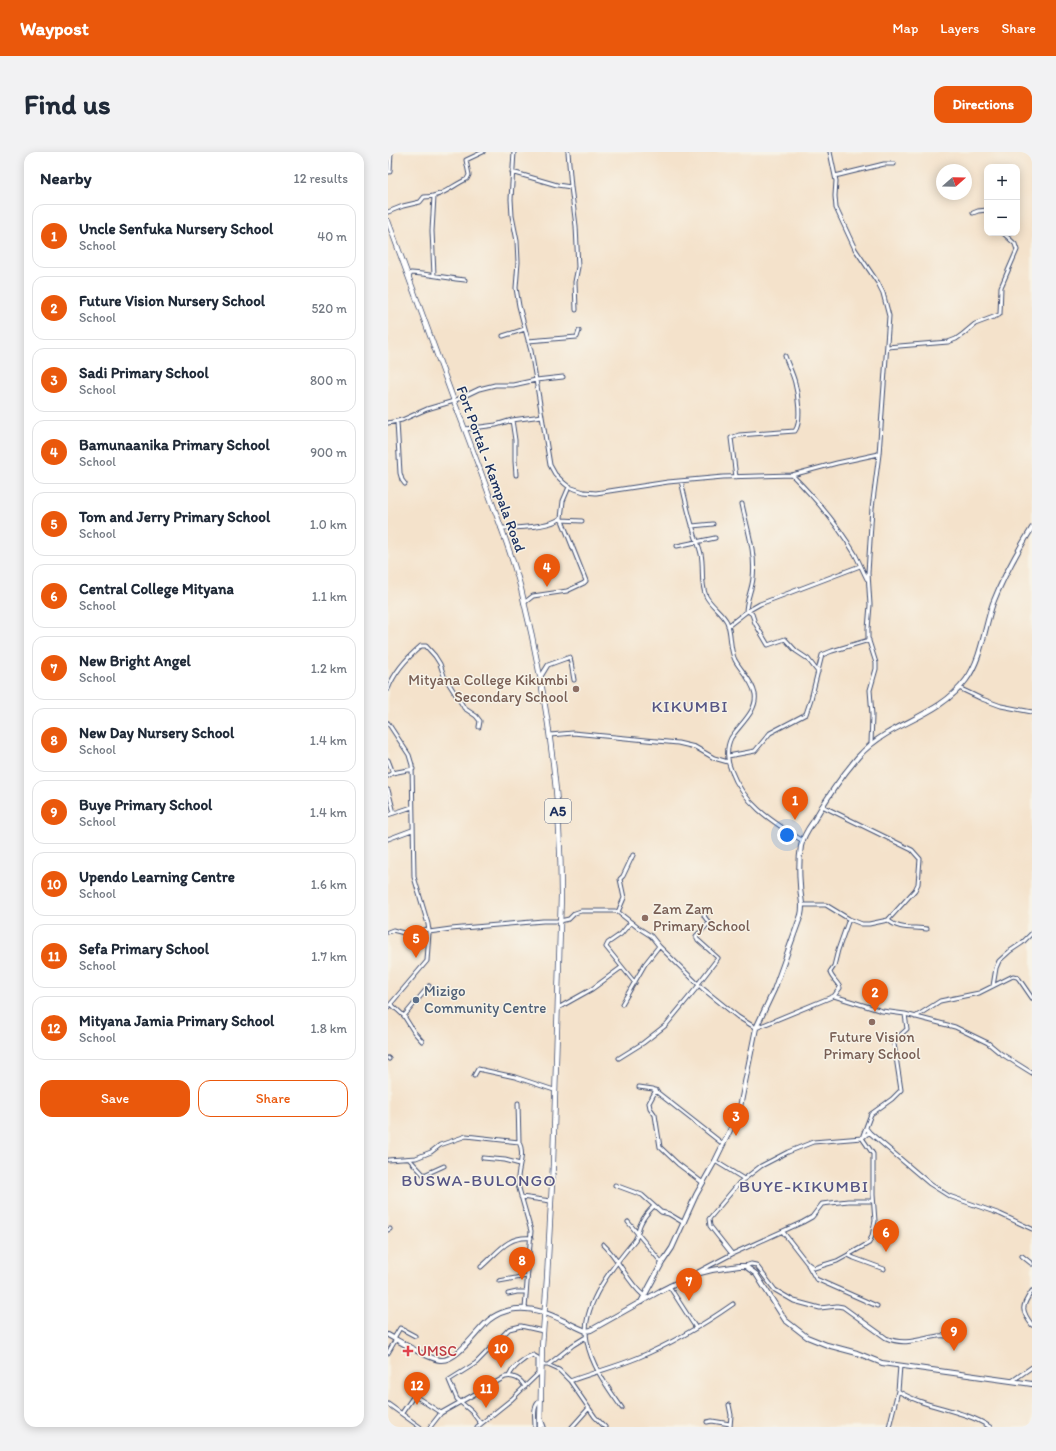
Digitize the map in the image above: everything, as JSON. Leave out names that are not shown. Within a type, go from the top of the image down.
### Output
[{"type":"main road","name":"Fort Portal - Kampala Road","points":[[388,220],[501,528],[521,589],[540,678],[550,735],[557,802],[561,864],[551,1201],[542,1365],[540,1372],[540,1427]]},
{"type":"street","points":[[388,172],[390,172],[392,152]]},
{"type":"street","points":[[388,212],[403,206],[420,202],[423,198],[445,193],[455,184],[467,179],[468,175],[466,160],[483,152]]},
{"type":"street","points":[[514,152],[511,199],[512,216],[517,241],[518,262],[516,288],[536,380],[550,465],[560,479],[569,487],[584,492],[596,493],[668,482],[723,477],[792,475],[879,454]]},
{"type":"street","points":[[568,152],[576,226],[578,267],[574,282],[576,310]]},
{"type":"street","points":[[830,152],[835,176],[836,208],[855,249],[883,293],[889,316],[879,454],[872,508],[868,581],[870,605],[868,629],[869,640],[876,663],[876,669],[870,690],[872,716],[871,744]]},
{"type":"street","points":[[835,176],[884,164],[894,164]]},
{"type":"street","points":[[512,172],[571,188]]},
{"type":"street","points":[[434,196],[432,231],[434,275]]},
{"type":"street","points":[[973,213],[984,210]]},
{"type":"street","points":[[887,347],[948,342],[956,339],[975,324],[999,315],[1001,312],[1001,287],[1017,250],[1015,244],[1006,236]]},
{"type":"street","points":[[409,276],[411,273],[465,280]]},
{"type":"street","points":[[503,336],[525,329]]},
{"type":"street","points":[[528,341],[577,337],[578,331]]},
{"type":"street","points":[[736,477],[730,438],[739,435],[795,431],[797,428],[799,410],[795,383],[785,356]]},
{"type":"street","points":[[388,423],[397,422],[427,409],[454,401],[479,389],[495,385],[512,385],[536,380],[563,377]]},
{"type":"street","points":[[465,429],[496,425],[512,420],[542,416]]},
{"type":"street","points":[[512,420],[515,440],[514,461],[516,475]]},
{"type":"street","points":[[397,422],[400,473],[405,484]]},
{"type":"street","points":[[792,475],[816,501],[837,528],[855,554],[868,581]]},
{"type":"street","points":[[681,481],[692,526],[701,554],[702,580],[706,596],[723,615],[728,626],[731,647],[735,660],[752,685],[755,698],[752,710],[731,738],[728,762],[735,781],[750,802],[774,823],[803,841]]},
{"type":"street","points":[[524,603],[533,596],[567,591],[586,581],[561,519],[563,501],[569,487]]},
{"type":"street","points":[[742,504],[750,537],[753,565],[753,577],[746,605],[747,611],[752,614],[755,624],[768,645],[785,639],[796,651],[808,659],[818,672]]},
{"type":"street","points":[[501,528],[548,524],[554,523],[561,519],[582,521]]},
{"type":"street","points":[[692,526],[713,524]]},
{"type":"street","points":[[641,1302],[662,1263],[672,1248],[739,1112],[756,1028],[774,990],[800,919],[803,905],[800,886],[801,846],[803,841],[822,806],[858,756],[871,744],[887,734],[950,699],[966,680],[974,665],[993,604],[1001,584],[1032,528]]},
{"type":"street","points":[[677,546],[715,538]]},
{"type":"street","points":[[728,626],[747,611],[777,597],[860,566]]},
{"type":"street","points":[[728,756],[755,752],[770,733],[806,714],[810,704],[821,658],[824,654],[869,640]]},
{"type":"street","points":[[388,689],[392,680],[410,655],[421,646],[426,646],[440,664],[444,676],[464,708],[476,716],[480,721],[479,727]]},
{"type":"street","points":[[540,678],[548,665],[570,657],[574,680]]},
{"type":"street","points":[[388,676],[392,680]]},
{"type":"street","points":[[959,688],[1001,706],[1032,712]]},
{"type":"street","points":[[388,723],[409,754],[413,769],[412,830],[414,877],[429,931],[427,961],[388,1007]]},
{"type":"street","points":[[550,735],[572,733],[678,743],[695,747],[714,758],[728,762]]},
{"type":"street","points":[[388,760],[393,773]]},
{"type":"street","points":[[388,776],[393,773],[413,769]]},
{"type":"street","points":[[388,790],[394,813]]},
{"type":"street","points":[[388,815],[412,806]]},
{"type":"street","points":[[803,905],[826,905],[849,919],[865,924],[888,920],[917,887],[919,878],[918,866],[920,859],[912,850],[822,806]]},
{"type":"street","points":[[388,839],[412,830]]},
{"type":"street","points":[[618,912],[624,898],[620,879],[623,876],[633,855]]},
{"type":"street","points":[[388,932],[393,930],[403,934],[413,934],[429,931],[543,921],[560,922],[569,919],[574,913],[581,911],[618,912],[651,936],[698,985],[738,1017],[756,1028]]},
{"type":"street","points":[[619,1058],[643,1043],[666,1025],[718,958],[698,940],[696,936],[709,923],[704,916],[707,911]]},
{"type":"street","points":[[756,1028],[834,996],[840,988],[836,980],[831,976],[830,972],[834,966],[849,919]]},
{"type":"street","points":[[888,920],[893,925],[899,927],[926,929]]},
{"type":"street","points":[[631,922],[621,934],[606,946],[635,983]]},
{"type":"street","points":[[993,986],[996,968],[999,961],[1032,933]]},
{"type":"street","points":[[622,1004],[646,964],[659,946]]},
{"type":"street","points":[[557,1009],[592,989],[622,967]]},
{"type":"street","points":[[915,1017],[940,1000],[979,993],[1010,977],[1017,976],[1031,994],[1032,998]]},
{"type":"street","points":[[404,1016],[429,986]]},
{"type":"street","points":[[834,996],[882,1011],[905,1014],[955,1027],[978,1037],[1032,1073]]},
{"type":"street","points":[[391,1004],[404,1016],[414,1032],[422,1040]]},
{"type":"street","points":[[862,1138],[871,1114],[882,1107],[901,1090],[894,1044],[895,1040],[906,1029],[905,1014]]},
{"type":"street","points":[[474,1076],[478,1069],[500,1073],[554,1090]]},
{"type":"street","points":[[639,1088],[650,1088],[656,1090],[723,1144]]},
{"type":"street","points":[[656,1090],[649,1103],[654,1115],[660,1147],[678,1164],[703,1183]]},
{"type":"street","points":[[518,1104],[519,1142],[522,1155],[518,1181],[520,1197],[531,1231],[525,1308]]},
{"type":"street","points":[[866,1128],[924,1180],[949,1196],[1000,1214],[1032,1229]]},
{"type":"street","points":[[732,1254],[708,1223],[709,1219],[744,1179],[770,1162],[813,1142],[862,1138],[870,1133]]},
{"type":"street","points":[[388,1160],[410,1160],[424,1156],[440,1145],[466,1136],[519,1142]]},
{"type":"street","points":[[783,1232],[811,1267],[817,1267],[837,1261],[865,1246],[871,1240],[875,1221],[873,1201],[873,1154],[862,1138]]},
{"type":"street","points":[[483,1158],[505,1160],[520,1164]]},
{"type":"street","points":[[410,1160],[424,1176],[444,1166]]},
{"type":"street","points":[[715,1161],[744,1179]]},
{"type":"street","points":[[615,1186],[642,1196],[654,1206],[684,1224]]},
{"type":"street","points":[[520,1197],[551,1201]]},
{"type":"street","points":[[388,1335],[428,1356],[442,1360],[452,1357],[488,1321],[505,1312],[525,1308],[544,1312],[586,1331],[595,1328],[669,1286],[732,1254],[803,1222],[812,1216],[822,1204],[848,1201],[873,1201]]},
{"type":"street","points":[[622,1408],[592,1358],[586,1337],[586,1331],[592,1303],[618,1262],[638,1235],[640,1223],[654,1206]]},
{"type":"street","points":[[628,1222],[662,1263]]},
{"type":"street","points":[[481,1267],[495,1256],[499,1248],[507,1242],[531,1238]]},
{"type":"street","points":[[604,1244],[610,1250],[629,1281],[644,1296]]},
{"type":"street","points":[[848,1255],[884,1269]]},
{"type":"street","points":[[1022,1256],[1032,1264]]},
{"type":"street","points":[[808,1263],[816,1279],[877,1306]]},
{"type":"street","points":[[692,1275],[728,1267],[746,1266],[751,1264],[756,1265],[775,1290],[794,1301],[820,1308],[837,1306],[843,1307],[886,1338],[902,1342],[917,1341],[939,1336],[960,1338]]},
{"type":"street","points":[[746,1266],[756,1274],[785,1320],[807,1337],[827,1345],[857,1353],[882,1363],[1032,1384]]},
{"type":"street","points":[[499,1281],[527,1276]]},
{"type":"street","points":[[669,1286],[696,1328]]},
{"type":"street","points":[[1032,1291],[1023,1305],[1023,1308],[1032,1325]]},
{"type":"street","points":[[508,1294],[526,1292]]},
{"type":"street","points":[[570,1381],[636,1358],[665,1345],[696,1328],[733,1304]]},
{"type":"street","points":[[481,1424],[461,1401],[457,1399],[449,1380],[476,1363],[509,1329],[520,1326],[543,1331]]},
{"type":"street","points":[[388,1353],[400,1328],[415,1336]]},
{"type":"street","points":[[542,1365],[548,1364],[586,1337]]},
{"type":"street","points":[[477,1427],[540,1372],[538,1358],[533,1355],[527,1357],[511,1372],[509,1376]]},
{"type":"street","points":[[548,1364],[559,1370],[570,1381],[589,1408],[606,1427]]},
{"type":"street","points":[[889,1427],[898,1391],[900,1366]]},
{"type":"street","points":[[1012,1381],[1032,1367]]},
{"type":"street","points":[[430,1427],[441,1413],[505,1377],[514,1377],[525,1386]]},
{"type":"street","points":[[898,1391],[918,1400],[977,1420],[990,1427]]},
{"type":"street","points":[[402,1413],[415,1396],[441,1413]]},
{"type":"street","points":[[535,1427],[535,1407],[536,1403],[541,1400]]},
{"type":"street","points":[[388,1404],[420,1427]]},
{"type":"street","points":[[707,1422],[712,1421],[730,1425],[732,1415],[730,1405]]},
{"type":"street","points":[[572,1427],[589,1408]]},
{"type":"street","points":[[540,1418],[544,1427]]},
{"type":"place","name":"Bamunaanika Primary School","points":[[547,587]]},
{"type":"place","name":"Mityana College Kikumbi Secondary School","points":[[576,689]]},
{"type":"place","name":"Uncle Senfuka Nursery School","points":[[795,820]]},
{"type":"place","name":"Zam Zam Primary School","points":[[645,918]]},
{"type":"place","name":"Tom and Jerry Primary School","points":[[416,958]]},
{"type":"place","name":"Mizigo Community Centre","points":[[416,1000]]},
{"type":"place","name":"Future Vision Nursery School","points":[[875,1012]]},
{"type":"place","name":"Future Vision Primary School","points":[[872,1022]]},
{"type":"place","name":"Sadi Primary School","points":[[736,1136]]},
{"type":"place","name":"Central College Mityana","points":[[886,1252]]},
{"type":"place","name":"New Day Nursery School","points":[[522,1280]]},
{"type":"place","name":"New Bright Angel","points":[[689,1301]]},
{"type":"place","name":"UMSC","points":[[408,1351]]},
{"type":"place","name":"Buye Primary School","points":[[954,1351]]},
{"type":"place","name":"Upendo Learning Centre","points":[[501,1368]]},
{"type":"place","name":"Mityana Jamia Primary School","points":[[417,1405]]},
{"type":"place","name":"Sefa Primary School","points":[[486,1408]]},
{"type":"district","name":"KIKUMBI","points":[[690,706]]},
{"type":"district","name":"BUSWA-BULONGO","points":[[479,1180]]},
{"type":"district","name":"BUYE-KIKUMBI","points":[[804,1186]]}]
